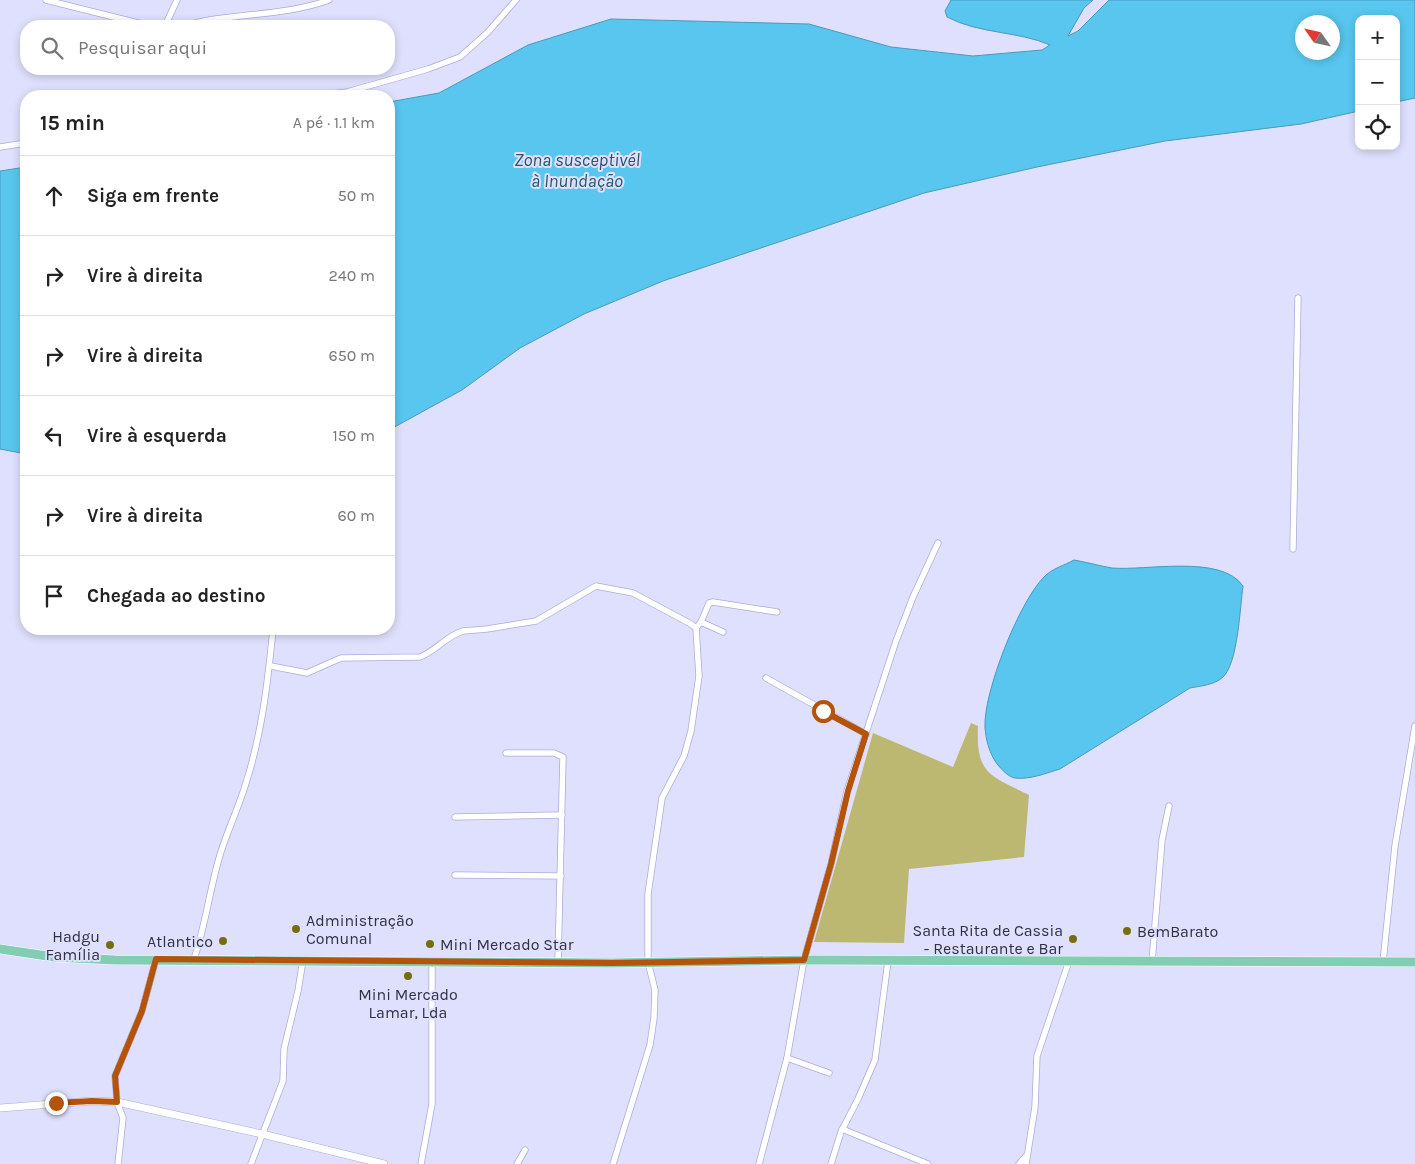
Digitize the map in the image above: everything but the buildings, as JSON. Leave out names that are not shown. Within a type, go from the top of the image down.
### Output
[{"type":"main road","points":[[0,948],[54,957],[156,959],[558,962],[804,960],[1415,962]]},
{"type":"street","points":[[46,0],[126,20]]},
{"type":"street","points":[[168,20],[177,0]]},
{"type":"street","points":[[214,20],[263,15],[329,0]]},
{"type":"street","points":[[350,90],[428,69],[460,57],[488,32],[516,0]]},
{"type":"street","points":[[0,147],[20,144]]},
{"type":"street","points":[[1293,548],[1298,298]]},
{"type":"street","points":[[759,1164],[787,1058],[804,960],[831,864],[848,791],[906,614],[938,543]]},
{"type":"street","points":[[271,666],[307,673],[341,658],[420,657],[428,654],[454,633],[527,623],[542,618],[596,586],[633,593],[692,624],[696,628],[699,676],[691,730],[684,756],[664,791],[647,898],[648,962],[655,995],[650,1045],[613,1164]]},
{"type":"street","points":[[696,628],[701,622],[709,603],[713,602],[777,612]]},
{"type":"street","points":[[701,622],[723,632]]},
{"type":"street","points":[[194,959],[203,933],[208,899],[218,863],[247,782],[271,666],[273,635]]},
{"type":"street","points":[[766,678],[866,734]]},
{"type":"street","points":[[1383,962],[1395,846],[1415,726]]},
{"type":"street","points":[[506,753],[554,753],[563,757],[558,962]]},
{"type":"street","points":[[1152,962],[1162,840],[1169,806]]},
{"type":"street","points":[[455,817],[562,815]]},
{"type":"street","points":[[455,875],[561,876]]},
{"type":"street","points":[[118,1164],[123,1118],[117,1102],[115,1076],[142,1011],[156,959]]},
{"type":"street","points":[[250,1164],[283,1080],[284,1049],[298,991],[302,960]]},
{"type":"street","points":[[421,1164],[432,1104],[432,961]]},
{"type":"street","points":[[831,1164],[842,1129],[858,1100],[875,1060],[888,961]]},
{"type":"street","points":[[1026,1164],[1035,1107],[1037,1056],[1069,961]]},
{"type":"street","points":[[787,1058],[829,1073]]},
{"type":"street","points":[[0,1108],[92,1101],[117,1102],[262,1134],[384,1164]]},
{"type":"street","points":[[842,1129],[928,1164]]},
{"type":"street","points":[[517,1164],[525,1150]]},
{"type":"street","points":[[1019,1164],[1026,1156]]},
{"type":"shaded area","points":[[971,723],[978,726],[979,754],[988,771],[1004,783],[1029,795],[1024,857],[909,869],[904,943],[814,942],[873,733],[953,767]]},
{"type":"water","name":"Zona susceptivél à Inundação","points":[[951,0],[1093,0],[1084,8],[1068,36],[1078,31],[1109,0],[1415,0],[1415,98],[1400,101],[1400,15],[1355,15],[1355,112],[1301,124],[1165,141],[1037,167],[924,193],[663,281],[584,314],[520,348],[462,390],[395,427],[395,101],[439,93],[528,45],[611,19],[809,24],[891,47],[973,56],[1042,50],[1050,45],[1038,40],[959,23],[947,17],[945,11]]},
{"type":"water","points":[[20,168],[20,453],[0,449],[0,171]]},
{"type":"water","points":[[1074,560],[1112,568],[1201,567],[1218,570],[1232,576],[1243,586],[1238,634],[1232,660],[1228,670],[1220,680],[1190,688],[1060,769],[1032,777],[1015,778],[1007,774],[999,766],[988,745],[985,728],[990,693],[1004,649],[1034,589],[1047,574]]},
{"type":"place","name":"Administração Comunal","points":[[296,929]]},
{"type":"place","name":"BemBarato","points":[[1127,931]]},
{"type":"place","name":"Santa Rita de Cassia - Restaurante e Bar","points":[[1073,939]]},
{"type":"place","name":"Atlantico","points":[[223,941]]},
{"type":"place","name":"Mini Mercado Star","points":[[430,944]]},
{"type":"place","name":"Hadgu Família","points":[[110,945]]},
{"type":"place","name":"Mini Mercado Lamar, Lda","points":[[408,976]]},
{"type":"route","points":[[56,1103],[117,1102],[114,1085],[115,1076],[139,1021],[156,959],[612,963],[804,960],[831,864],[848,791],[866,734],[823,711]]}]
